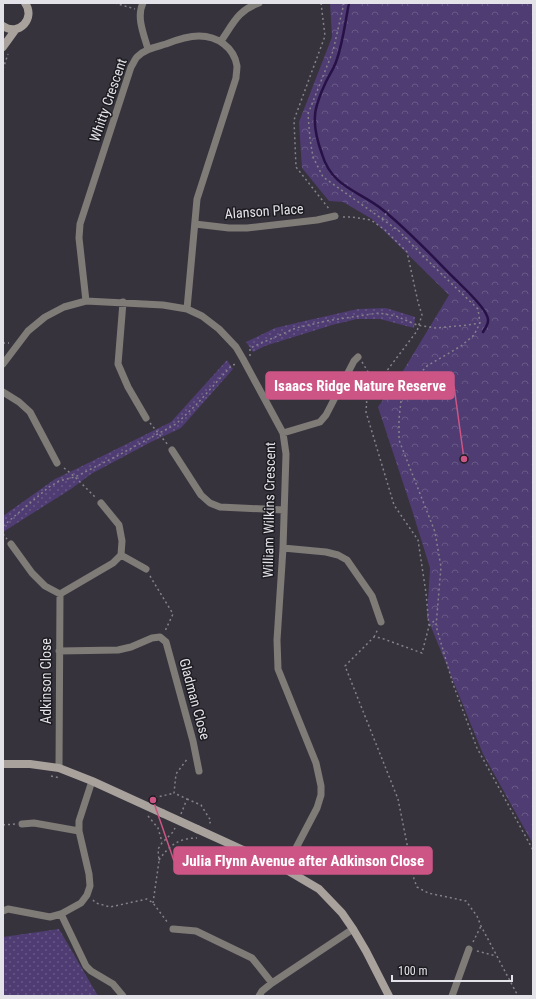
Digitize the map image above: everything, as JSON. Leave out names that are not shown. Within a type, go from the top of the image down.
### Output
[{"type":"street","points":[[3,26],[16,29],[25,24],[28,20],[29,14],[25,3]]},
{"type":"street","points":[[143,3],[141,7],[140,23],[148,49]]},
{"type":"street","points":[[187,309],[197,199],[236,78],[237,66],[234,57],[230,48],[221,41],[239,15],[259,3]]},
{"type":"street","points":[[3,47],[16,29]]},
{"type":"street","name":"Whitty Crescent","points":[[86,301],[79,238],[80,224],[131,67],[137,57],[148,49],[183,38],[198,36],[209,37],[221,41]]},
{"type":"street","name":"Alanson Place","points":[[195,224],[229,228],[247,228],[317,220],[335,216]]},
{"type":"street","name":"William Wilkins Crescent","points":[[3,364],[28,332],[44,317],[64,307],[86,301],[163,305],[187,309],[202,316],[220,329],[236,346],[244,360],[283,433],[286,454],[277,640],[278,669],[316,764],[321,786],[317,808],[285,869]]},
{"type":"street","points":[[123,302],[118,364],[128,387],[146,418]]},
{"type":"street","points":[[283,433],[320,422],[326,415],[354,361],[358,358]]},
{"type":"street","points":[[3,392],[19,402],[30,412],[57,463]]},
{"type":"street","points":[[172,450],[201,495],[210,503],[220,507],[284,510]]},
{"type":"street","points":[[11,544],[40,582],[60,594],[113,563],[121,555],[122,541],[119,525],[101,503]]},
{"type":"street","points":[[282,548],[326,552],[338,555],[347,560],[372,596],[382,622]]},
{"type":"street","points":[[121,555],[146,569]]},
{"type":"street","name":"Adkinson Close","points":[[59,768],[60,594]]},
{"type":"street","points":[[59,651],[118,650],[131,647],[162,634]]},
{"type":"street","name":"Gladman Close","points":[[162,634],[166,642],[193,740],[199,771]]},
{"type":"street","points":[[3,764],[30,764],[59,768],[92,781],[162,812],[196,832],[285,869],[319,889],[342,913],[353,928],[389,996]]},
{"type":"street","points":[[3,911],[8,909],[50,917],[61,914],[81,903],[87,895],[90,886],[89,874],[79,831],[79,821],[92,781]]},
{"type":"street","points":[[22,824],[34,823],[79,831]]},
{"type":"street","points":[[61,914],[86,966],[91,971],[113,984],[124,996]]},
{"type":"street","points":[[259,996],[262,991],[272,982],[353,928]]},
{"type":"street","points":[[173,929],[196,932],[252,958],[272,982]]},
{"type":"street","points":[[452,996],[469,949]]},
{"type":"path","points":[[116,3],[141,11]]},
{"type":"path","points":[[321,3],[325,36],[294,120],[296,167],[335,216],[371,220],[385,230],[407,252],[422,315],[417,331],[367,397],[366,412],[394,505],[418,540],[426,593],[429,626],[422,653],[381,638],[374,637]]},
{"type":"path","points":[[344,3],[333,51],[308,114],[313,158],[323,177],[400,231],[425,258],[478,309],[480,323],[474,335],[461,346],[427,366],[410,384],[401,401],[399,440],[435,532],[441,567],[436,626],[453,684],[477,748],[533,850]]},
{"type":"path","points":[[382,219],[388,210]]},
{"type":"path","points":[[3,526],[49,487],[59,481],[75,477],[176,424],[196,405],[232,365],[239,364],[250,358],[250,348],[296,328],[326,321],[379,313],[396,316],[419,325],[436,328],[480,323]]},
{"type":"path","points":[[3,343],[12,344]]},
{"type":"path","points":[[358,358],[376,385],[402,398]]},
{"type":"path","points":[[146,418],[172,450]]},
{"type":"path","points":[[57,463],[75,477],[101,503]]},
{"type":"path","points":[[146,569],[173,614],[162,634]]},
{"type":"path","points":[[429,626],[436,619]]},
{"type":"path","points":[[382,622],[374,637],[345,666],[398,799],[414,879],[417,887],[428,893],[466,901],[477,916],[518,996]]},
{"type":"path","points":[[3,825],[22,824]]},
{"type":"path","points":[[196,832],[201,838]]},
{"type":"path","points":[[159,861],[173,844]]},
{"type":"path","points":[[87,895],[96,903],[110,907],[147,899],[153,903],[173,929]]},
{"type":"path","points":[[481,926],[469,949],[497,956]]},
{"type":"green space","points":[[330,3],[533,3],[533,844],[483,754],[427,617],[430,568],[378,407],[403,371],[449,295],[372,219],[343,202],[329,201],[302,168],[299,122],[332,37]]},
{"type":"green space","points":[[386,308],[415,317],[414,328],[380,319],[357,319],[332,325],[265,346],[253,352],[246,342],[275,328],[358,309]]},
{"type":"green space","points":[[227,360],[233,369],[181,428],[91,474],[71,489],[3,532],[3,516],[55,479],[171,422]]},
{"type":"green space","points":[[59,929],[98,996],[3,996],[3,937]]},
{"type":"waterway","points":[[349,3],[342,40],[335,65],[326,81],[315,113],[317,135],[327,165],[340,182],[383,210],[402,226],[473,297],[482,307],[488,318],[483,332]]},
{"type":"place","name":"Isaacs Ridge Nature Reserve","points":[[464,459]]},
{"type":"place","name":"Julia Flynn Avenue after Adkinson Close","points":[[153,800]]}]
